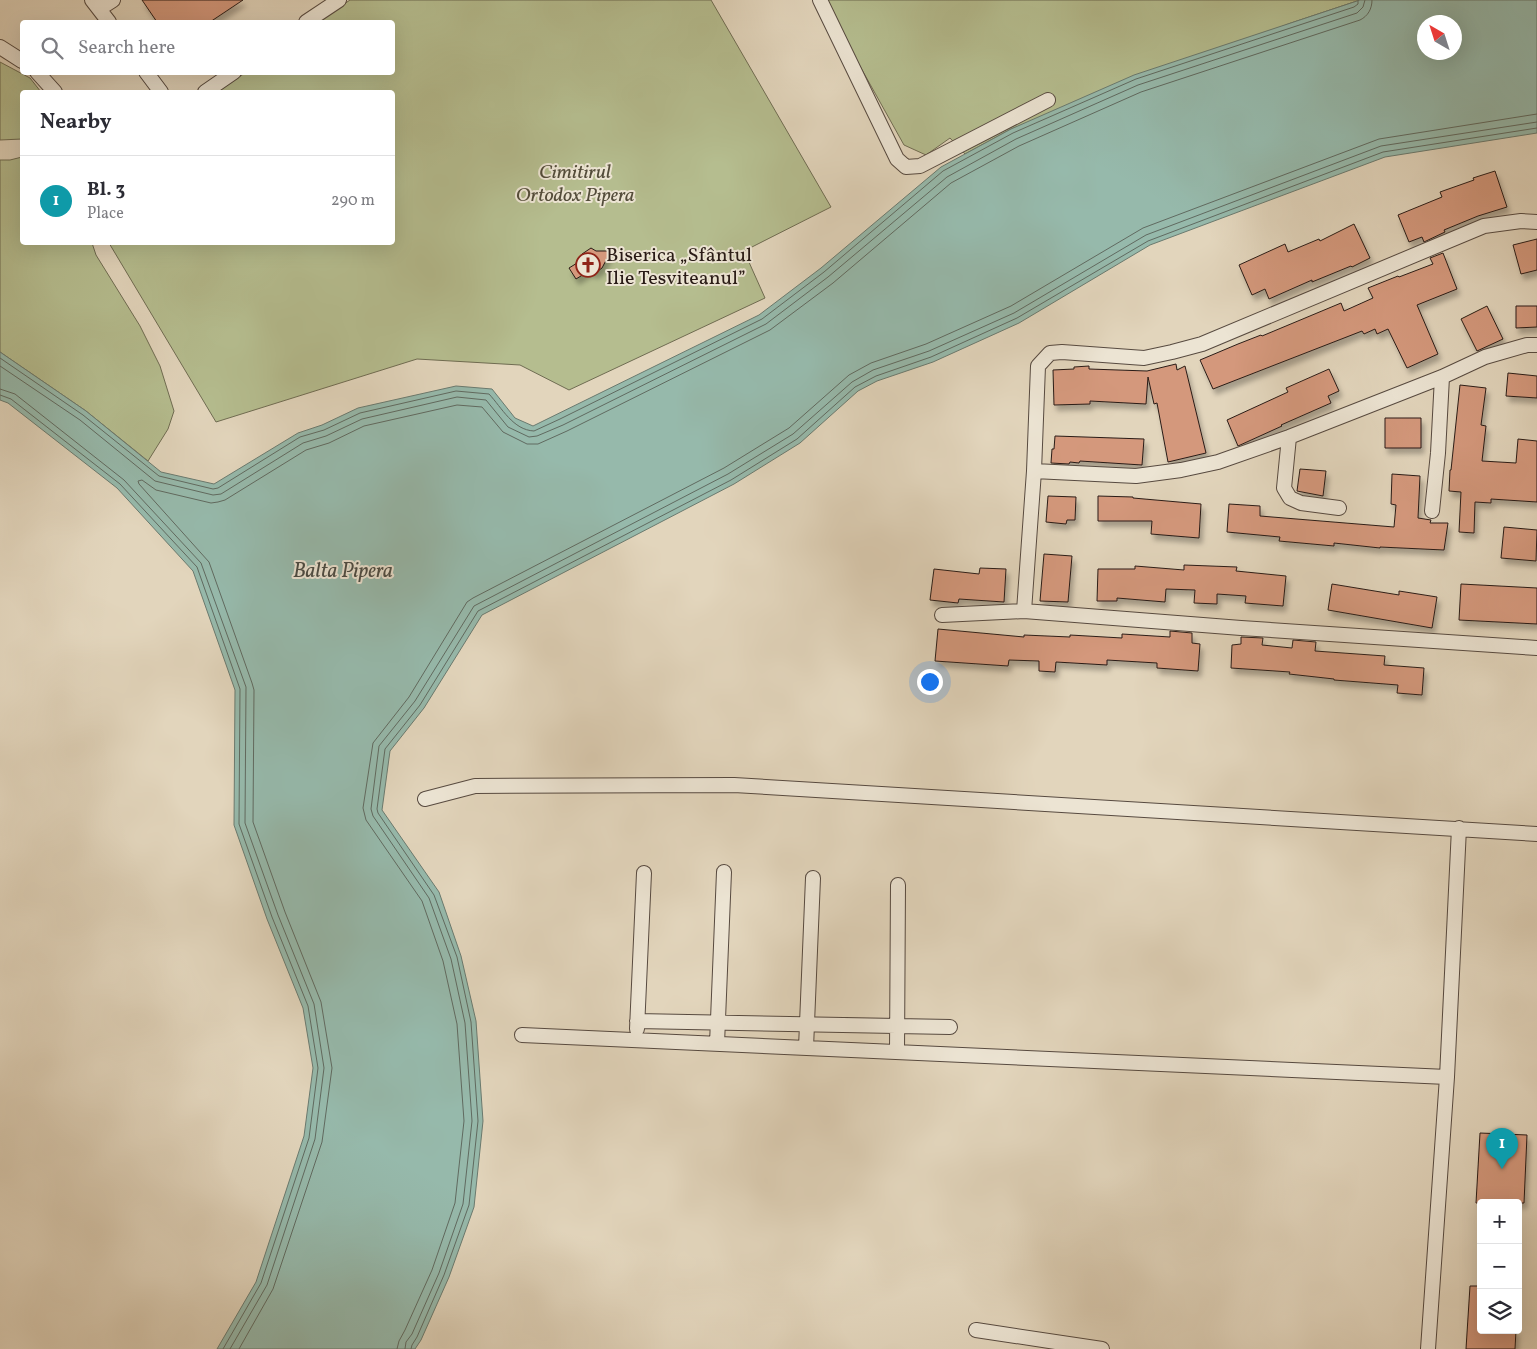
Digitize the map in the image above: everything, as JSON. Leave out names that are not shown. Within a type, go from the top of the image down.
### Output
[{"type":"street","points":[[107,20],[96,5],[113,0]]},
{"type":"street","points":[[309,20],[339,0]]},
{"type":"street","points":[[820,0],[898,159],[906,167],[920,166],[1048,100]]},
{"type":"street","points":[[0,47],[20,60]]},
{"type":"street","points":[[40,75],[53,90]]},
{"type":"street","points":[[148,75],[160,90]]},
{"type":"street","points":[[208,90],[230,75]]},
{"type":"street","points":[[1024,611],[1034,471],[1038,366],[1050,353],[1062,352],[1144,358],[1202,344],[1484,226],[1521,221],[1537,222]]},
{"type":"street","points":[[1034,471],[1136,476],[1181,470],[1218,462],[1289,437],[1442,377],[1485,357],[1527,345],[1537,345]]},
{"type":"street","points":[[1432,511],[1438,453],[1442,377]]},
{"type":"street","points":[[1289,437],[1284,488],[1290,498],[1301,503],[1339,508]]},
{"type":"street","points":[[942,615],[1024,611],[1537,648]]},
{"type":"street","points":[[425,799],[475,786],[734,785],[1537,834]]},
{"type":"street","points":[[1428,1349],[1447,1077],[1460,828]]},
{"type":"street","points":[[636,1040],[644,872]]},
{"type":"street","points":[[717,1044],[724,872]]},
{"type":"street","points":[[806,1048],[813,878]]},
{"type":"street","points":[[897,1052],[898,885]]},
{"type":"street","points":[[637,1021],[950,1027]]},
{"type":"street","points":[[522,1035],[1447,1077]]},
{"type":"street","points":[[976,1330],[1102,1349]]},
{"type":"green space","name":"Cimitirul Ortodox Pipera","points":[[350,0],[711,0],[831,207],[744,251],[765,298],[569,390],[520,365],[417,359],[216,422],[110,245],[395,245],[395,90],[219,90],[242,75],[395,75],[395,20],[321,20]]},
{"type":"green space","points":[[823,0],[1360,0],[1291,23],[1011,129],[965,154],[950,138],[926,155],[904,145]]},
{"type":"green space","points":[[0,62],[20,73],[20,75],[30,78],[39,90],[20,90],[20,139],[0,140]]},
{"type":"green space","points":[[20,158],[20,245],[93,245],[96,255],[140,326],[160,366],[174,411],[168,429],[148,461],[86,411],[0,352],[0,160]]},
{"type":"water","name":"Balta Pipera","points":[[1360,0],[1537,0],[1537,133],[1385,157],[1150,245],[1019,323],[933,362],[877,381],[858,391],[800,443],[734,484],[482,615],[424,708],[390,751],[382,810],[439,892],[461,956],[476,1021],[483,1121],[474,1207],[449,1277],[421,1340],[415,1349],[217,1349],[256,1282],[304,1136],[313,1068],[303,1008],[267,919],[234,825],[235,690],[193,571],[117,488],[8,403],[0,400],[0,352],[86,411],[161,472],[214,484],[298,433],[322,425],[358,408],[456,386],[492,389],[515,418],[533,426],[759,315],[821,268],[941,167],[1011,129],[1134,75]]},
{"type":"building","points":[[142,0],[243,0],[213,20],[156,20]]},
{"type":"building","points":[[1495,171],[1507,207],[1444,230],[1445,232],[1424,242],[1422,237],[1409,242],[1398,215],[1442,197],[1440,192]]},
{"type":"building","points":[[1354,224],[1370,258],[1352,267],[1312,282],[1312,280],[1269,299],[1265,289],[1252,295],[1239,265],[1285,244],[1288,252],[1319,239],[1320,241]]},
{"type":"building","points":[[1537,239],[1537,270],[1521,274],[1513,245]]},
{"type":"building","name":"Biserica „Sfântul Ilie Tesviteanul”","points":[[591,248],[596,251],[611,251],[602,268],[595,273],[589,271],[576,279],[569,268],[582,260],[582,254]]},
{"type":"building","points":[[1443,253],[1457,289],[1417,305],[1438,354],[1407,368],[1388,329],[1377,334],[1375,329],[1364,334],[1362,331],[1213,389],[1200,360],[1341,303],[1344,311],[1373,298],[1368,288],[1433,264],[1430,258]]},
{"type":"building","points":[[1487,306],[1503,339],[1477,351],[1461,319]]},
{"type":"building","points":[[1516,306],[1537,306],[1537,327],[1516,328]]},
{"type":"building","points":[[1176,364],[1177,370],[1185,366],[1206,453],[1168,462],[1157,403],[1154,404],[1148,377],[1146,404],[1090,401],[1090,404],[1054,405],[1053,370],[1089,366],[1089,369],[1147,371]]},
{"type":"building","points":[[1329,369],[1339,391],[1328,396],[1331,403],[1238,446],[1227,420],[1288,392],[1286,388]]},
{"type":"building","points":[[1508,373],[1537,376],[1537,398],[1506,396]]},
{"type":"building","points":[[1460,385],[1486,388],[1481,425],[1486,426],[1482,461],[1516,463],[1518,439],[1537,441],[1537,502],[1491,499],[1491,503],[1475,502],[1474,533],[1459,532],[1461,492],[1449,491]]},
{"type":"building","points":[[1385,418],[1421,418],[1421,448],[1385,448]]},
{"type":"building","points":[[1055,436],[1144,439],[1142,465],[1080,461],[1079,463],[1070,462],[1069,464],[1051,463]]},
{"type":"building","points":[[1300,469],[1326,471],[1323,496],[1297,491]]},
{"type":"building","points":[[1392,474],[1420,476],[1418,518],[1431,520],[1430,523],[1448,523],[1444,550],[1380,548],[1334,543],[1334,546],[1279,541],[1280,537],[1227,532],[1229,504],[1260,506],[1260,516],[1394,527],[1396,505],[1391,504]]},
{"type":"building","points":[[1048,496],[1076,497],[1075,520],[1067,520],[1066,524],[1046,522]]},
{"type":"building","points":[[1098,496],[1133,497],[1201,504],[1199,538],[1151,534],[1152,521],[1098,521]]},
{"type":"building","points":[[1504,527],[1537,530],[1536,561],[1501,558]]},
{"type":"building","points":[[1044,554],[1072,556],[1068,602],[1040,601]]},
{"type":"building","points":[[1184,565],[1237,567],[1236,571],[1286,576],[1283,606],[1245,603],[1246,596],[1217,594],[1217,604],[1194,603],[1195,590],[1166,589],[1165,602],[1117,598],[1117,601],[1097,601],[1098,569],[1135,569],[1135,566],[1184,570]]},
{"type":"building","points":[[980,568],[1006,569],[1004,602],[959,599],[958,603],[930,600],[934,569],[979,574]]},
{"type":"building","points":[[1332,584],[1399,595],[1399,591],[1437,597],[1432,628],[1328,610]]},
{"type":"building","points":[[1461,584],[1537,588],[1537,624],[1459,620]]},
{"type":"building","points":[[938,629],[1024,637],[1024,635],[1070,637],[1070,635],[1122,638],[1122,634],[1170,637],[1170,631],[1192,633],[1192,643],[1200,644],[1198,671],[1157,668],[1157,663],[1107,660],[1107,665],[1056,662],[1055,672],[1039,671],[1039,661],[1009,660],[1008,666],[935,661]]},
{"type":"building","points":[[1241,637],[1263,638],[1262,645],[1292,648],[1293,640],[1316,642],[1315,651],[1385,656],[1384,665],[1424,668],[1422,695],[1397,693],[1398,685],[1334,680],[1289,674],[1290,672],[1231,668],[1232,645],[1241,644]]},
{"type":"building","points":[[1480,1133],[1527,1135],[1524,1203],[1522,1203],[1522,1199],[1477,1199],[1476,1203]]},
{"type":"building","points":[[1470,1286],[1477,1286],[1477,1334],[1516,1334],[1515,1349],[1466,1349]]},
{"type":"place","name":"Biserica „Sfântul Ilie Tesviteanul”","points":[[588,265]]},
{"type":"place","name":"Bl. 3","points":[[1502,1169]]}]
